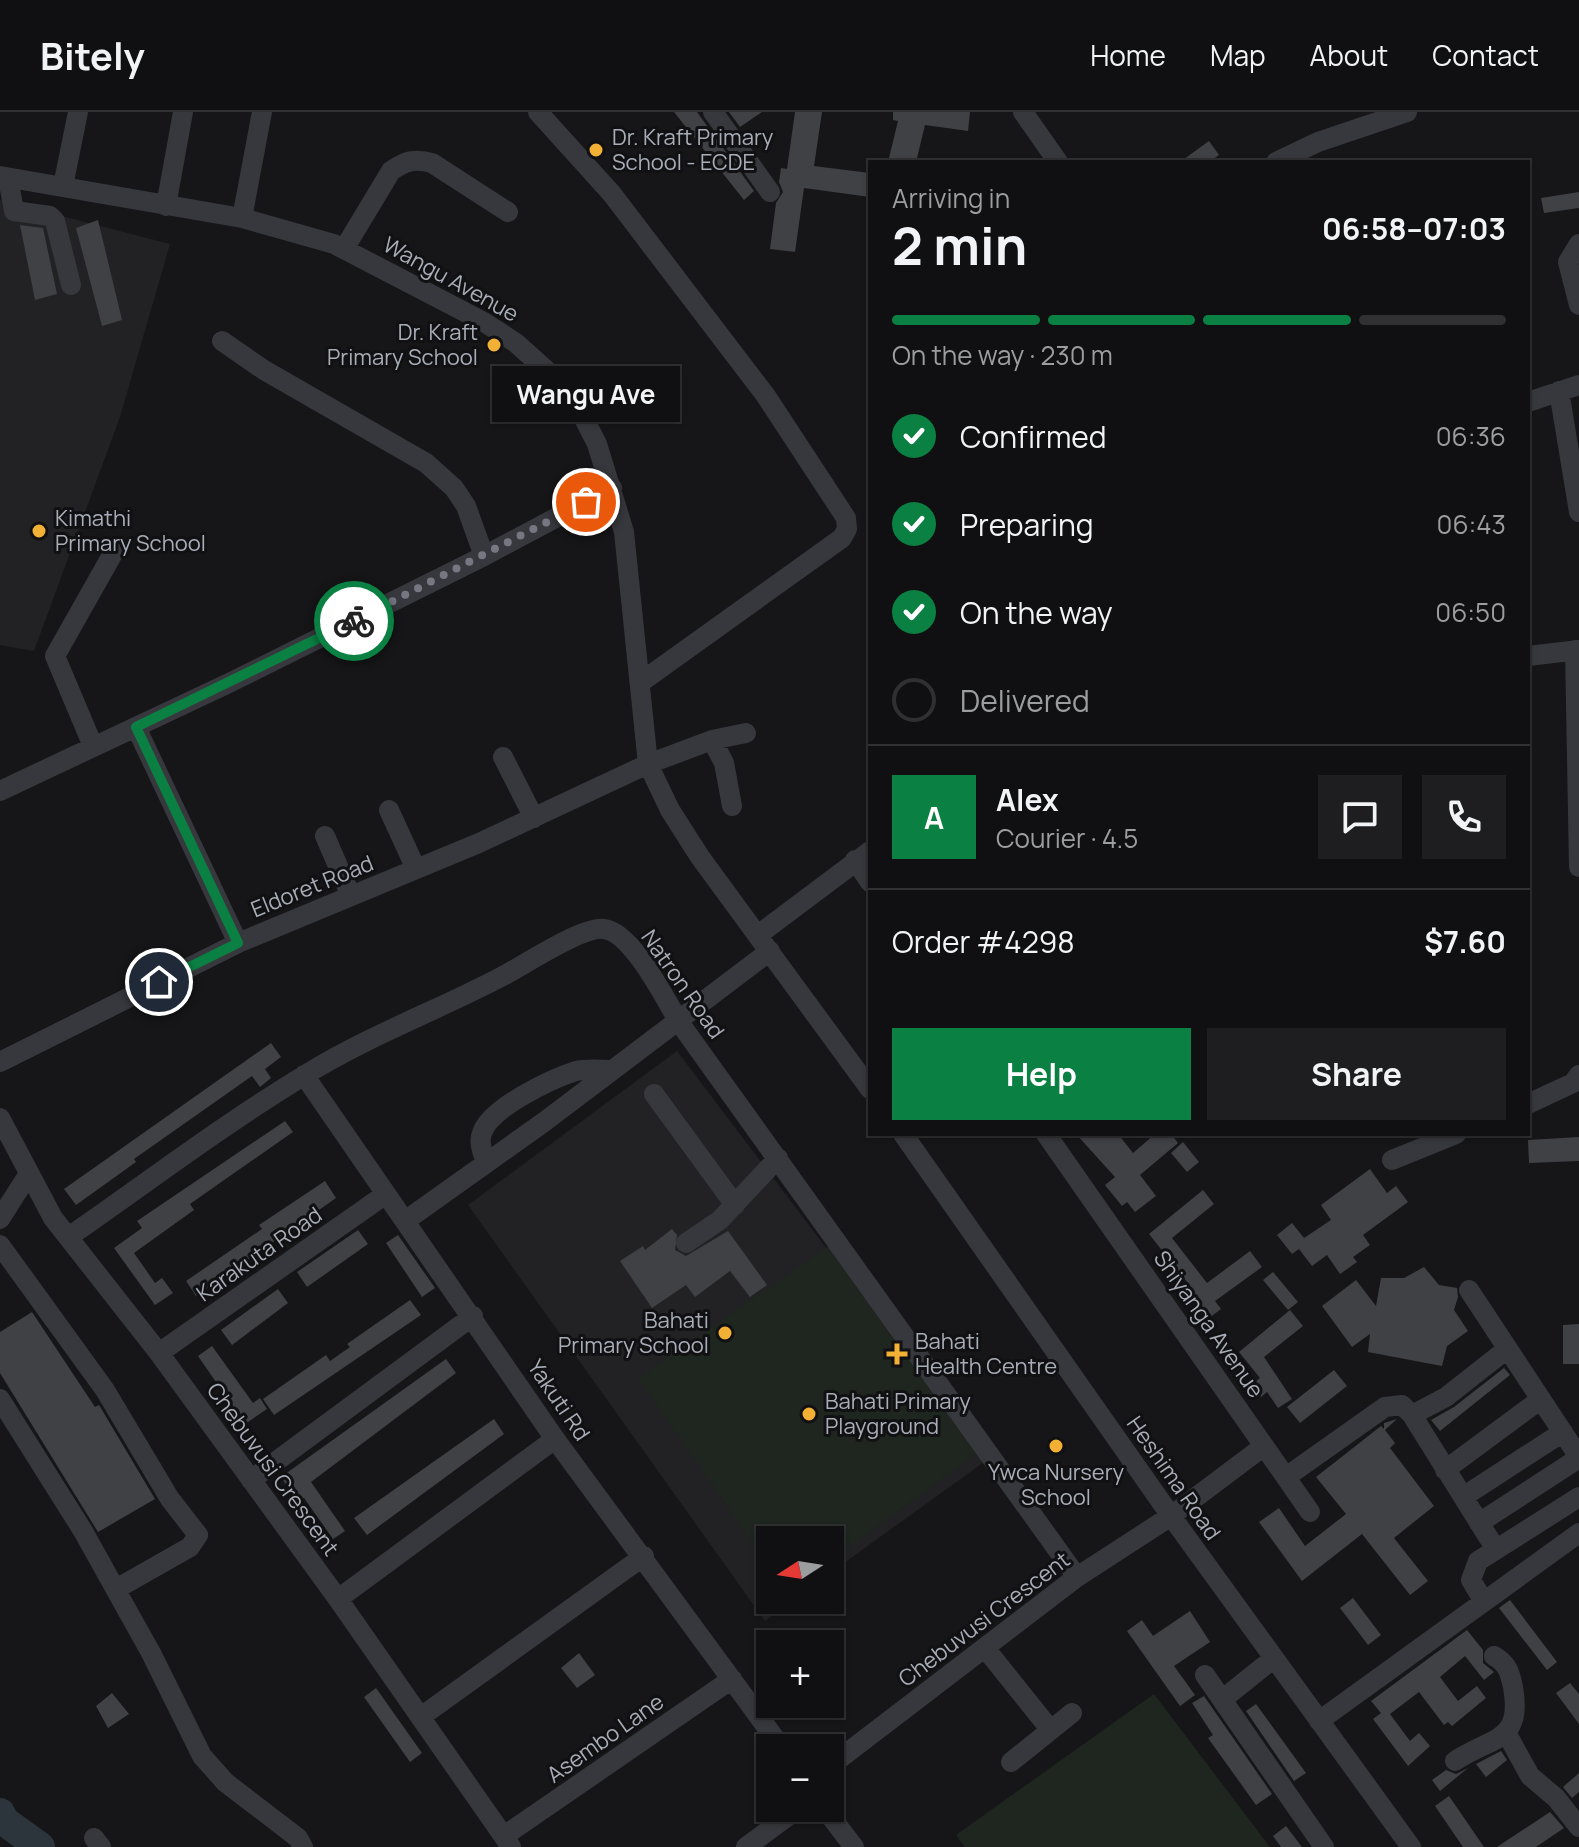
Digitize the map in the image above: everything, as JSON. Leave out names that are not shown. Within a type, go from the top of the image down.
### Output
[{"type":"street","points":[[63,186],[78,112]]},
{"type":"street","points":[[166,206],[183,112]]},
{"type":"street","points":[[242,218],[262,112]]},
{"type":"street","points":[[538,112],[612,194],[766,396],[846,518],[847,529],[842,538],[641,682]]},
{"type":"street","points":[[713,112],[770,192]]},
{"type":"street","points":[[1023,112],[1057,160]]},
{"type":"street","points":[[1280,160],[1318,142],[1407,112]]},
{"type":"street","points":[[344,249],[391,171],[401,163],[419,159],[432,163],[508,212]]},
{"type":"street","points":[[4,177],[14,211],[50,216],[55,221],[71,285]]},
{"type":"street","name":"Wangu Avenue","points":[[4,177],[242,218],[344,249],[484,322],[516,343],[576,403],[597,444],[612,488],[628,556],[648,764],[670,810],[700,857],[764,943]]},
{"type":"street","points":[[1579,244],[1568,262],[1579,305]]},
{"type":"street","points":[[222,341],[243,357],[426,463],[454,488],[466,506],[484,556]]},
{"type":"street","points":[[1530,401],[1569,388],[1579,512]]},
{"type":"street","points":[[0,791],[484,556],[612,488]]},
{"type":"street","points":[[93,746],[55,656],[116,548]]},
{"type":"street","points":[[1530,656],[1577,650],[1579,867]]},
{"type":"street","points":[[136,727],[238,943]]},
{"type":"street","name":"Eldoret Road","points":[[0,1062],[238,943],[534,818],[648,764],[712,740],[746,733]]},
{"type":"street","points":[[712,740],[724,763],[732,806]]},
{"type":"street","points":[[503,757],[534,818]]},
{"type":"street","points":[[389,810],[416,869]]},
{"type":"street","points":[[325,836],[351,896]]},
{"type":"street","points":[[405,1221],[679,1022],[863,856]]},
{"type":"street","name":"Natron Road","points":[[70,1236],[304,1075],[385,1030],[601,928],[623,939],[638,956],[679,1022],[1077,1577]]},
{"type":"street","points":[[764,943],[868,1086]]},
{"type":"street","points":[[486,1163],[480,1143],[482,1132],[497,1112],[554,1080],[578,1071],[613,1070]]},
{"type":"street","name":"Yakuti Rd","points":[[304,1075],[555,1439],[644,1556],[772,1734]]},
{"type":"street","points":[[1530,1103],[1573,1083],[1579,1075]]},
{"type":"street","points":[[654,1094],[735,1205]]},
{"type":"street","name":"Chebuvusi Crescent","points":[[0,1118],[53,1218],[159,1353],[338,1599],[507,1842]]},
{"type":"street","name":"Heshima Road","points":[[904,1136],[1171,1516],[1411,1847]]},
{"type":"street","name":"Shiyanga Avenue","points":[[1047,1136],[1310,1512]]},
{"type":"street","points":[[1392,1160],[1451,1136]]},
{"type":"street","points":[[686,1243],[735,1205],[778,1158]]},
{"type":"street","points":[[0,1219],[28,1175]]},
{"type":"street","name":"Karakuta Road","points":[[159,1353],[386,1194]]},
{"type":"street","points":[[0,1245],[105,1390],[170,1499],[195,1529],[196,1542],[190,1547],[116,1589]]},
{"type":"street","points":[[1469,1290],[1579,1458],[1479,1523]]},
{"type":"street","points":[[251,1480],[473,1316]]},
{"type":"street","points":[[1412,1415],[1446,1397],[1507,1349]]},
{"type":"street","points":[[0,1399],[116,1589],[202,1756],[225,1782],[295,1844]]},
{"type":"street","points":[[1445,1470],[1541,1399]]},
{"type":"street","points":[[1286,1477],[1387,1406],[1402,1405],[1412,1415],[1495,1548]]},
{"type":"street","points":[[1463,1497],[1563,1432]]},
{"type":"street","points":[[338,1599],[555,1439]]},
{"type":"street","points":[[1171,1516],[1264,1446]]},
{"type":"street","points":[[1484,1602],[1472,1584],[1472,1572],[1495,1548],[1579,1497]]},
{"type":"street","name":"Chebuvusi Crescent","points":[[844,1755],[1077,1577],[1171,1516]]},
{"type":"street","points":[[1319,1721],[1579,1533]]},
{"type":"street","points":[[422,1716],[644,1556]]},
{"type":"street","points":[[985,1648],[1049,1728]]},
{"type":"street","points":[[1455,1761],[1507,1734],[1516,1718],[1507,1666],[1494,1656]]},
{"type":"street","points":[[1223,1699],[1274,1658]]},
{"type":"street","points":[[1205,1675],[1324,1847]]},
{"type":"street","name":"Asembo Lane","points":[[507,1842],[732,1679]]},
{"type":"street","points":[[1011,1762],[1049,1728],[1072,1713]]},
{"type":"street","points":[[1507,1734],[1530,1776],[1556,1798],[1579,1827]]},
{"type":"street","points":[[746,1847],[780,1822]]},
{"type":"street","points":[[835,1822],[854,1847]]},
{"type":"shaded area","name":"Kimathi Primary School","points":[[0,200],[170,244],[120,417],[34,651],[0,645]]},
{"type":"shaded area","name":"Bahati Primary School","points":[[677,1051],[987,1460],[844,1563],[844,1526],[756,1526],[756,1608],[468,1205]]},
{"type":"shaded area","name":"Bahati Primary Playground","points":[[835,1242],[979,1451],[844,1551],[844,1526],[756,1526],[756,1548],[638,1378]]},
{"type":"shaded area","name":"Bahati Primary School","points":[[760,1614],[774,1614],[765,1621]]},
{"type":"shaded area","points":[[1154,1694],[1270,1847],[965,1847],[956,1835]]},
{"type":"building","points":[[674,112],[697,112],[754,191],[744,200]]},
{"type":"building","points":[[729,112],[762,112],[740,127]]},
{"type":"building","points":[[795,112],[822,112],[814,166],[868,173],[868,197],[804,188],[795,252],[770,249],[776,203],[783,192],[779,182],[781,168],[787,169]]},
{"type":"building","points":[[893,112],[970,112],[968,131],[925,125],[916,160],[888,160],[898,121],[893,120]]},
{"type":"building","points":[[1209,141],[1219,155],[1212,160],[1183,160]]},
{"type":"building","points":[[1579,192],[1579,208],[1544,213],[1541,198]]},
{"type":"building","points":[[98,220],[122,320],[102,326],[76,228]]},
{"type":"building","points":[[20,225],[43,228],[57,294],[35,300]]},
{"type":"building","points":[[271,1043],[281,1057],[265,1069],[271,1078],[260,1087],[252,1076],[134,1159],[136,1162],[76,1205],[64,1189]]},
{"type":"building","points":[[285,1121],[293,1132],[190,1204],[194,1210],[134,1253],[155,1283],[162,1278],[173,1293],[155,1305],[114,1248],[142,1228],[137,1221]]},
{"type":"building","points":[[1078,1136],[1120,1136],[1133,1153],[1153,1136],[1173,1136],[1178,1143],[1140,1175],[1156,1196],[1135,1212],[1127,1202],[1122,1206],[1105,1185],[1115,1177]]},
{"type":"building","points":[[1579,1137],[1579,1161],[1529,1163],[1528,1140]]},
{"type":"building","points":[[1183,1142],[1199,1162],[1187,1172],[1171,1153]]},
{"type":"building","points":[[1370,1169],[1387,1193],[1396,1186],[1408,1202],[1363,1235],[1370,1245],[1353,1257],[1357,1262],[1340,1274],[1327,1255],[1312,1266],[1299,1249],[1292,1254],[1277,1235],[1292,1223],[1304,1238],[1331,1220],[1321,1205]]},
{"type":"building","points":[[325,1181],[336,1198],[196,1296],[186,1281],[262,1229],[259,1225]]},
{"type":"building","points":[[1203,1190],[1214,1204],[1172,1238],[1207,1283],[1250,1251],[1262,1267],[1215,1301],[1221,1309],[1209,1318],[1192,1294],[1195,1292],[1149,1234]]},
{"type":"building","points":[[672,1229],[677,1235],[675,1250],[686,1256],[728,1231],[767,1285],[750,1297],[730,1271],[695,1297],[686,1285],[652,1308],[620,1261],[643,1246],[645,1250]]},
{"type":"building","points":[[358,1230],[368,1244],[307,1287],[297,1272]]},
{"type":"building","points":[[398,1235],[435,1288],[422,1297],[386,1243]]},
{"type":"building","points":[[1424,1267],[1439,1285],[1457,1288],[1454,1310],[1468,1331],[1447,1346],[1442,1366],[1368,1352],[1370,1334],[1352,1347],[1322,1306],[1356,1280],[1376,1306],[1381,1278],[1404,1278]]},
{"type":"building","points":[[1273,1272],[1298,1302],[1288,1310],[1263,1280]]},
{"type":"building","points":[[278,1289],[288,1303],[232,1345],[221,1330]]},
{"type":"building","points":[[410,1300],[421,1315],[274,1415],[263,1399],[326,1355],[330,1361],[350,1347],[347,1344]]},
{"type":"building","points":[[1290,1310],[1303,1326],[1264,1357],[1292,1399],[1278,1408],[1267,1392],[1261,1397],[1252,1384],[1260,1378],[1239,1352]]},
{"type":"building","points":[[32,1312],[95,1407],[99,1405],[155,1499],[98,1532],[0,1373],[0,1332]]},
{"type":"building","points":[[1579,1324],[1579,1364],[1563,1364],[1563,1325]]},
{"type":"building","points":[[212,1346],[253,1403],[260,1398],[267,1409],[245,1424],[198,1356]]},
{"type":"building","points":[[446,1359],[456,1373],[311,1482],[345,1531],[333,1539],[304,1498],[298,1502],[281,1477]]},
{"type":"building","points":[[1504,1368],[1510,1375],[1440,1431],[1431,1420],[1454,1407]]},
{"type":"building","points":[[1334,1370],[1347,1386],[1300,1423],[1287,1407]]},
{"type":"building","points":[[494,1419],[504,1434],[367,1535],[354,1518]]},
{"type":"building","points":[[1397,1419],[1385,1430],[1395,1443],[1390,1448],[1434,1506],[1394,1538],[1428,1581],[1410,1595],[1362,1534],[1302,1581],[1259,1522],[1279,1508],[1305,1546],[1346,1514],[1316,1477],[1381,1426],[1384,1429],[1384,1423]]},
{"type":"building","points":[[1353,1598],[1381,1635],[1368,1645],[1340,1608]]},
{"type":"building","points":[[1510,1600],[1557,1662],[1547,1670],[1499,1608]]},
{"type":"building","points":[[1190,1611],[1210,1642],[1174,1666],[1195,1695],[1180,1706],[1127,1631],[1142,1620],[1153,1636]]},
{"type":"building","points":[[1467,1630],[1483,1650],[1483,1663],[1494,1672],[1484,1680],[1465,1656],[1440,1677],[1458,1701],[1477,1686],[1486,1698],[1452,1726],[1448,1722],[1444,1725],[1419,1692],[1390,1714],[1410,1741],[1419,1733],[1430,1746],[1408,1766],[1373,1719],[1381,1713],[1371,1701]]},
{"type":"building","points":[[579,1653],[595,1675],[577,1688],[561,1668]]},
{"type":"building","points":[[1570,1683],[1579,1694],[1579,1724],[1556,1693]]},
{"type":"building","points":[[376,1688],[422,1753],[410,1762],[364,1697]]},
{"type":"building","points":[[112,1693],[129,1714],[108,1728],[96,1706]]},
{"type":"building","points":[[1204,1696],[1272,1794],[1256,1805],[1208,1738],[1213,1735],[1192,1703]]},
{"type":"building","points":[[1256,1704],[1306,1773],[1294,1781],[1246,1711]]},
{"type":"building","points":[[1501,1751],[1507,1760],[1486,1777],[1476,1764]]},
{"type":"building","points":[[1468,1768],[1440,1791],[1432,1780],[1446,1770],[1456,1774]]},
{"type":"building","points":[[1579,1773],[1579,1792],[1572,1798],[1563,1787]]},
{"type":"building","points":[[1449,1796],[1484,1847],[1463,1847],[1435,1806]]},
{"type":"building","points":[[1550,1812],[1564,1828],[1536,1847],[1497,1847]]},
{"type":"building","points":[[1286,1826],[1302,1847],[1281,1847],[1273,1836]]},
{"type":"waterway","points":[[0,1813],[4,1821],[40,1847]]},
{"type":"way so far","points":[[354,621],[586,502]]},
{"type":"place","name":"Dr. Kraft Primary School - ECDE","points":[[596,150]]},
{"type":"place","name":"Dr. Kraft Primary School","points":[[494,345]]},
{"type":"place","name":"Wangu Ave","points":[[586,502]]},
{"type":"place","name":"Kimathi Primary School","points":[[39,531]]},
{"type":"place","name":"Bahati Primary School","points":[[725,1333]]},
{"type":"place","name":"Bahati Health Centre","points":[[897,1354]]},
{"type":"place","name":"Bahati Primary Playground","points":[[809,1414]]},
{"type":"place","name":"Ywca Nursery School","points":[[1056,1446]]},
{"type":"route","points":[[159,982],[238,943],[136,727],[354,621]]}]
